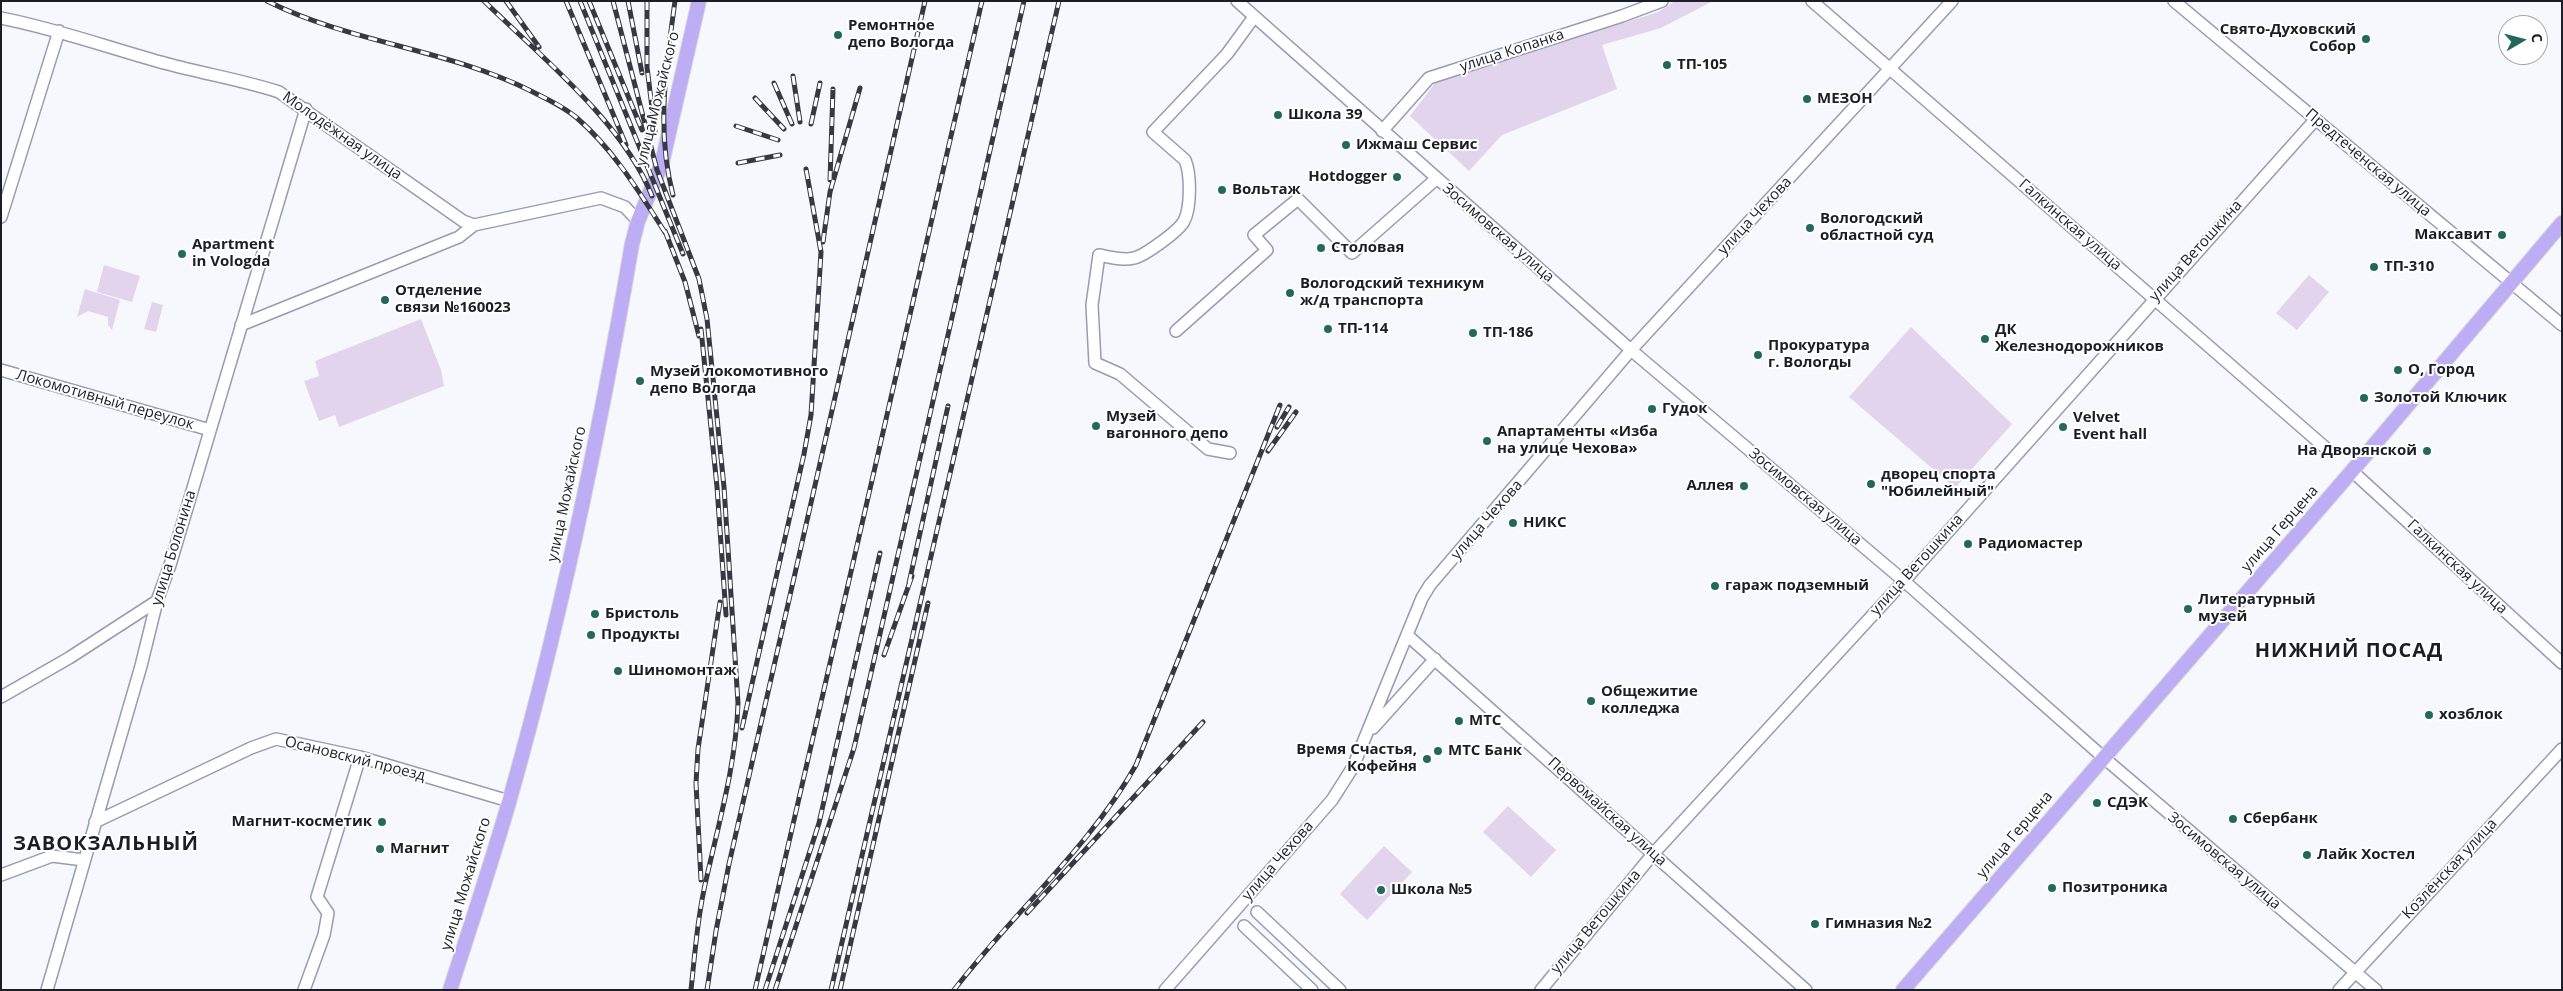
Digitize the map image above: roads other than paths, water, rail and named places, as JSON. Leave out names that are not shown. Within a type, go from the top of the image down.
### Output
[{"type":"main road","name":"улица Можайского","points":[[450,990],[509,800],[570,558],[638,221],[662,163],[699,1]]},
{"type":"main road","name":"улица Герцена","points":[[1903,990],[2352,471],[2562,223]]},
{"type":"street","name":"Зосимовская улица","points":[[1237,1],[1631,350],[1904,581],[2103,757],[2376,990]]},
{"type":"street","name":"улица Копанка","points":[[1382,131],[1429,78],[1622,16],[1662,1]]},
{"type":"street","name":"Галкинская улица","points":[[1812,1],[2328,450]]},
{"type":"street","name":"улица Чехова","points":[[1165,990],[1332,800],[1353,767],[1422,598],[1430,585],[1631,350],[1952,1]]},
{"type":"street","name":"Предтеченская улица","points":[[2174,1],[2562,325]]},
{"type":"street","points":[[1230,453],[1208,449],[1120,374],[1095,362],[1092,305],[1099,255],[1124,259],[1141,255],[1180,227],[1185,220],[1190,180],[1188,166],[1185,160],[1153,132],[1227,54],[1254,17]]},
{"type":"street","name":"Молодёжная улица","points":[[1,18],[59,31],[168,64],[256,84],[279,92],[306,109],[463,221],[474,225]]},
{"type":"street","points":[[1,217],[59,31]]},
{"type":"street","name":"улица Болонина","points":[[47,990],[157,601],[170,565],[306,109]]},
{"type":"street","name":"улица Ветошкина","points":[[1541,990],[1653,854],[1904,581],[2154,298],[2315,120]]},
{"type":"street","points":[[1176,330],[1267,250],[1254,235],[1298,199],[1352,253],[1436,178]]},
{"type":"street","points":[[241,325],[459,238],[474,225],[601,198],[625,207],[638,221]]},
{"type":"street","name":"Локомотивный переулок","points":[[1,370],[210,430]]},
{"type":"street","name":"Галкинская улица","points":[[2352,471],[2562,663]]},
{"type":"street","points":[[1,697],[69,658],[157,601]]},
{"type":"street","name":"Первомайская улица","points":[[1407,635],[1806,990]]},
{"type":"street","points":[[1367,734],[1436,659]]},
{"type":"street","name":"Осановский проезд","points":[[95,822],[251,748],[276,739],[360,757],[509,800]]},
{"type":"street","name":"Козлёнская улица","points":[[2339,990],[2562,749]]},
{"type":"street","points":[[304,990],[324,934],[328,913],[317,897],[360,757]]},
{"type":"street","points":[[1,875],[52,856],[84,860]]},
{"type":"street","points":[[1257,912],[1340,990]]},
{"type":"street","points":[[1244,926],[1312,990]]},
{"type":"railway","points":[[267,1],[332,27],[466,65],[499,77],[561,106],[591,131],[615,159],[668,237]]},
{"type":"railway","points":[[484,1],[554,67],[601,116],[639,169],[652,196]]},
{"type":"railway","points":[[506,1],[539,47]]},
{"type":"railway","points":[[566,1],[626,145]]},
{"type":"railway","points":[[580,1],[683,254]]},
{"type":"railway","points":[[589,1],[642,130]]},
{"type":"railway","points":[[613,1],[657,170],[699,279],[707,319],[724,487],[738,703],[737,725],[727,790],[701,904],[691,990]]},
{"type":"railway","points":[[628,1],[642,73]]},
{"type":"railway","points":[[647,1],[647,67],[655,132]]},
{"type":"railway","points":[[673,195],[665,147],[664,98],[675,1]]},
{"type":"railway","points":[[707,990],[729,864],[925,1]]},
{"type":"railway","points":[[755,990],[982,1]]},
{"type":"railway","points":[[775,990],[854,748],[1024,1]]},
{"type":"railway","points":[[831,990],[1059,1]]},
{"type":"railway","points":[[793,76],[800,122]]},
{"type":"railway","points":[[774,83],[792,124]]},
{"type":"railway","points":[[811,124],[820,83]]},
{"type":"railway","points":[[823,242],[830,192],[860,88]]},
{"type":"railway","points":[[830,180],[833,89]]},
{"type":"railway","points":[[755,98],[784,129]]},
{"type":"railway","points":[[736,126],[778,140]]},
{"type":"railway","points":[[738,163],[780,155]]},
{"type":"railway","points":[[742,728],[804,454],[811,415],[821,252],[806,169]]},
{"type":"railway","points":[[665,231],[685,282],[699,336]]},
{"type":"railway","points":[[701,329],[717,487],[726,615]]},
{"type":"railway","points":[[954,990],[1096,824],[1136,765],[1280,405]]},
{"type":"railway","points":[[909,583],[948,406]]},
{"type":"railway","points":[[1277,427],[1289,407]]},
{"type":"railway","points":[[1268,451],[1296,412]]},
{"type":"railway","points":[[765,990],[819,823],[880,553]]},
{"type":"railway","points":[[884,655],[912,576]]},
{"type":"railway","points":[[701,880],[696,783],[698,749],[720,602]]},
{"type":"railway","points":[[840,990],[928,603]]},
{"type":"railway","points":[[1027,913],[1203,722]]},
{"type":"place","name":"Ремонтное депо Вологда","points":[[838,35]]},
{"type":"place","name":"Свято-Духовский Собор","points":[[2366,39]]},
{"type":"place","name":"ТП-105","points":[[1667,65]]},
{"type":"place","name":"МЕЗОН","points":[[1807,99]]},
{"type":"place","name":"Школа 39","points":[[1278,115]]},
{"type":"place","name":"Ижмаш Сервис","points":[[1346,145]]},
{"type":"place","name":"Hotdogger","points":[[1397,177]]},
{"type":"place","name":"Вольтаж","points":[[1222,190]]},
{"type":"place","name":"Вологодский областной суд","points":[[1810,228]]},
{"type":"place","name":"Максавит","points":[[2502,235]]},
{"type":"place","name":"Столовая","points":[[1321,248]]},
{"type":"place","name":"Apartment in Vologda","points":[[182,254]]},
{"type":"place","name":"ТП-310","points":[[2374,267]]},
{"type":"place","name":"Вологодский техникум ж/д транспорта","points":[[1290,293]]},
{"type":"place","name":"Отделение связи №160023","points":[[385,300]]},
{"type":"place","name":"ТП-114","points":[[1328,329]]},
{"type":"place","name":"ТП-186","points":[[1473,333]]},
{"type":"place","name":"ДК Железнодорожников","points":[[1985,339]]},
{"type":"place","name":"Прокуратура г. Вологды","points":[[1758,355]]},
{"type":"place","name":"О, Город","points":[[2398,370]]},
{"type":"place","name":"Музей локомотивного депо Вологда","points":[[640,381]]},
{"type":"place","name":"Золотой Ключик","points":[[2364,398]]},
{"type":"place","name":"Гудок","points":[[1652,409]]},
{"type":"place","name":"Музей вагонного депо","points":[[1096,426]]},
{"type":"place","name":"Velvet Event hall","points":[[2063,427]]},
{"type":"place","name":"Апартаменты «Изба на улице Чехова»","points":[[1487,441]]},
{"type":"place","name":"На Дворянской","points":[[2427,451]]},
{"type":"place","name":"дворец спорта \"Юбилейный\"","points":[[1871,484]]},
{"type":"place","name":"Аллея","points":[[1744,486]]},
{"type":"place","name":"НИКС","points":[[1513,523]]},
{"type":"place","name":"Радиомастер","points":[[1968,544]]},
{"type":"place","name":"гараж подземный","points":[[1715,586]]},
{"type":"place","name":"Литературный музей","points":[[2188,609]]},
{"type":"place","name":"Бристоль","points":[[595,614]]},
{"type":"place","name":"Продукты","points":[[591,635]]},
{"type":"place","name":"Шиномонтаж","points":[[618,671]]},
{"type":"place","name":"Общежитие колледжа","points":[[1591,701]]},
{"type":"place","name":"хозблок","points":[[2429,715]]},
{"type":"place","name":"МТС","points":[[1459,721]]},
{"type":"place","name":"МТС Банк","points":[[1438,751]]},
{"type":"place","name":"Время Счастья, Кофейня","points":[[1427,759]]},
{"type":"place","name":"СДЭК","points":[[2097,803]]},
{"type":"place","name":"Сбербанк","points":[[2233,819]]},
{"type":"place","name":"Магнит-косметик","points":[[382,822]]},
{"type":"place","name":"Магнит","points":[[380,849]]},
{"type":"place","name":"Лайк Хостел","points":[[2307,855]]},
{"type":"place","name":"Позитроника","points":[[2052,888]]},
{"type":"place","name":"Школа №5","points":[[1381,890]]},
{"type":"place","name":"Гимназия №2","points":[[1815,924]]},
{"type":"district","name":"НИЖНИЙ ПОСАД","points":[[2349,651]]},
{"type":"district","name":"ЗАВОКЗАЛЬНЫЙ","points":[[106,844]]}]
